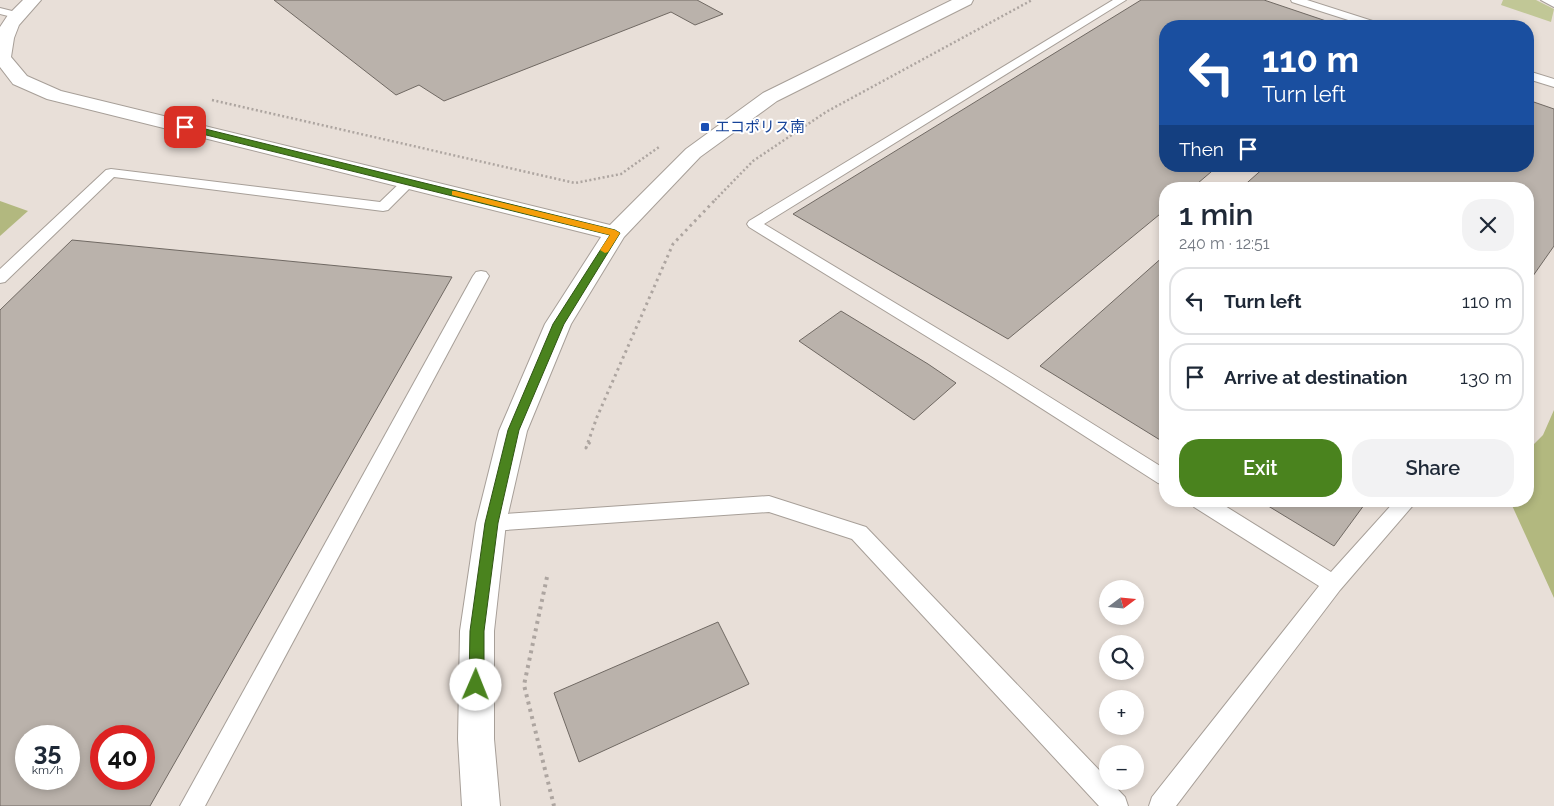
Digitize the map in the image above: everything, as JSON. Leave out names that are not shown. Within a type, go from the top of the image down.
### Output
[{"type":"street","points":[[33,0],[8,13],[2,57],[20,80],[54,95],[615,233]]},
{"type":"street","points":[[481,806],[476,739],[477,631],[491,523],[513,430],[558,324],[615,233],[693,153],[770,97],[965,0]]},
{"type":"lane","points":[[1121,0],[754,224],[997,372],[1159,474]]},
{"type":"lane","points":[[1296,0],[1359,20]]},
{"type":"lane","points":[[1546,0],[1554,4]]},
{"type":"lane","points":[[1534,77],[1554,83]]},
{"type":"lane","points":[[0,278],[111,173],[383,207],[409,182]]},
{"type":"lane","points":[[192,806],[481,276]]},
{"type":"lane","points":[[491,523],[769,504],[859,533],[1116,806]]},
{"type":"lane","points":[[1211,507],[1333,584]]},
{"type":"lane","points":[[1161,806],[1333,584],[1401,507]]},
{"type":"path","points":[[212,100],[574,183],[621,174],[660,147]]},
{"type":"path","points":[[547,576],[524,685],[554,806]]},
{"type":"green space","points":[[1503,0],[1536,0],[1554,9],[1551,22],[1501,5]]},
{"type":"green space","points":[[0,201],[28,211],[0,236]]},
{"type":"green space","points":[[1554,410],[1554,598],[1513,507],[1534,507],[1534,444],[1543,435]]},
{"type":"building","points":[[274,0],[697,0],[723,14],[695,25],[671,12],[444,101],[419,85],[396,95]]},
{"type":"building","points":[[1141,0],[1264,0],[1323,20],[1159,20],[1159,172],[1211,172],[1199,182],[1159,182],[1159,215],[1008,339],[793,214]]},
{"type":"building","points":[[1534,102],[1554,109],[1554,246],[1534,274],[1534,182],[1248,182],[1259,172],[1534,172]]},
{"type":"building","points":[[72,240],[452,277],[150,806],[0,806],[0,310]]},
{"type":"building","points":[[1159,260],[1159,439],[1040,366]]},
{"type":"building","points":[[841,311],[956,383],[914,420],[799,341]]},
{"type":"building","points":[[1270,507],[1363,507],[1334,546]]},
{"type":"building","points":[[718,622],[749,684],[579,762],[554,693]]},
{"type":"slow traffic","points":[[455,193],[615,233],[605,250]]},
{"type":"place","name":"エコポリス南","points":[[705,127]]},
{"type":"route","points":[[185,127],[615,233],[558,324],[513,430],[491,523],[477,631],[476,685]]}]
